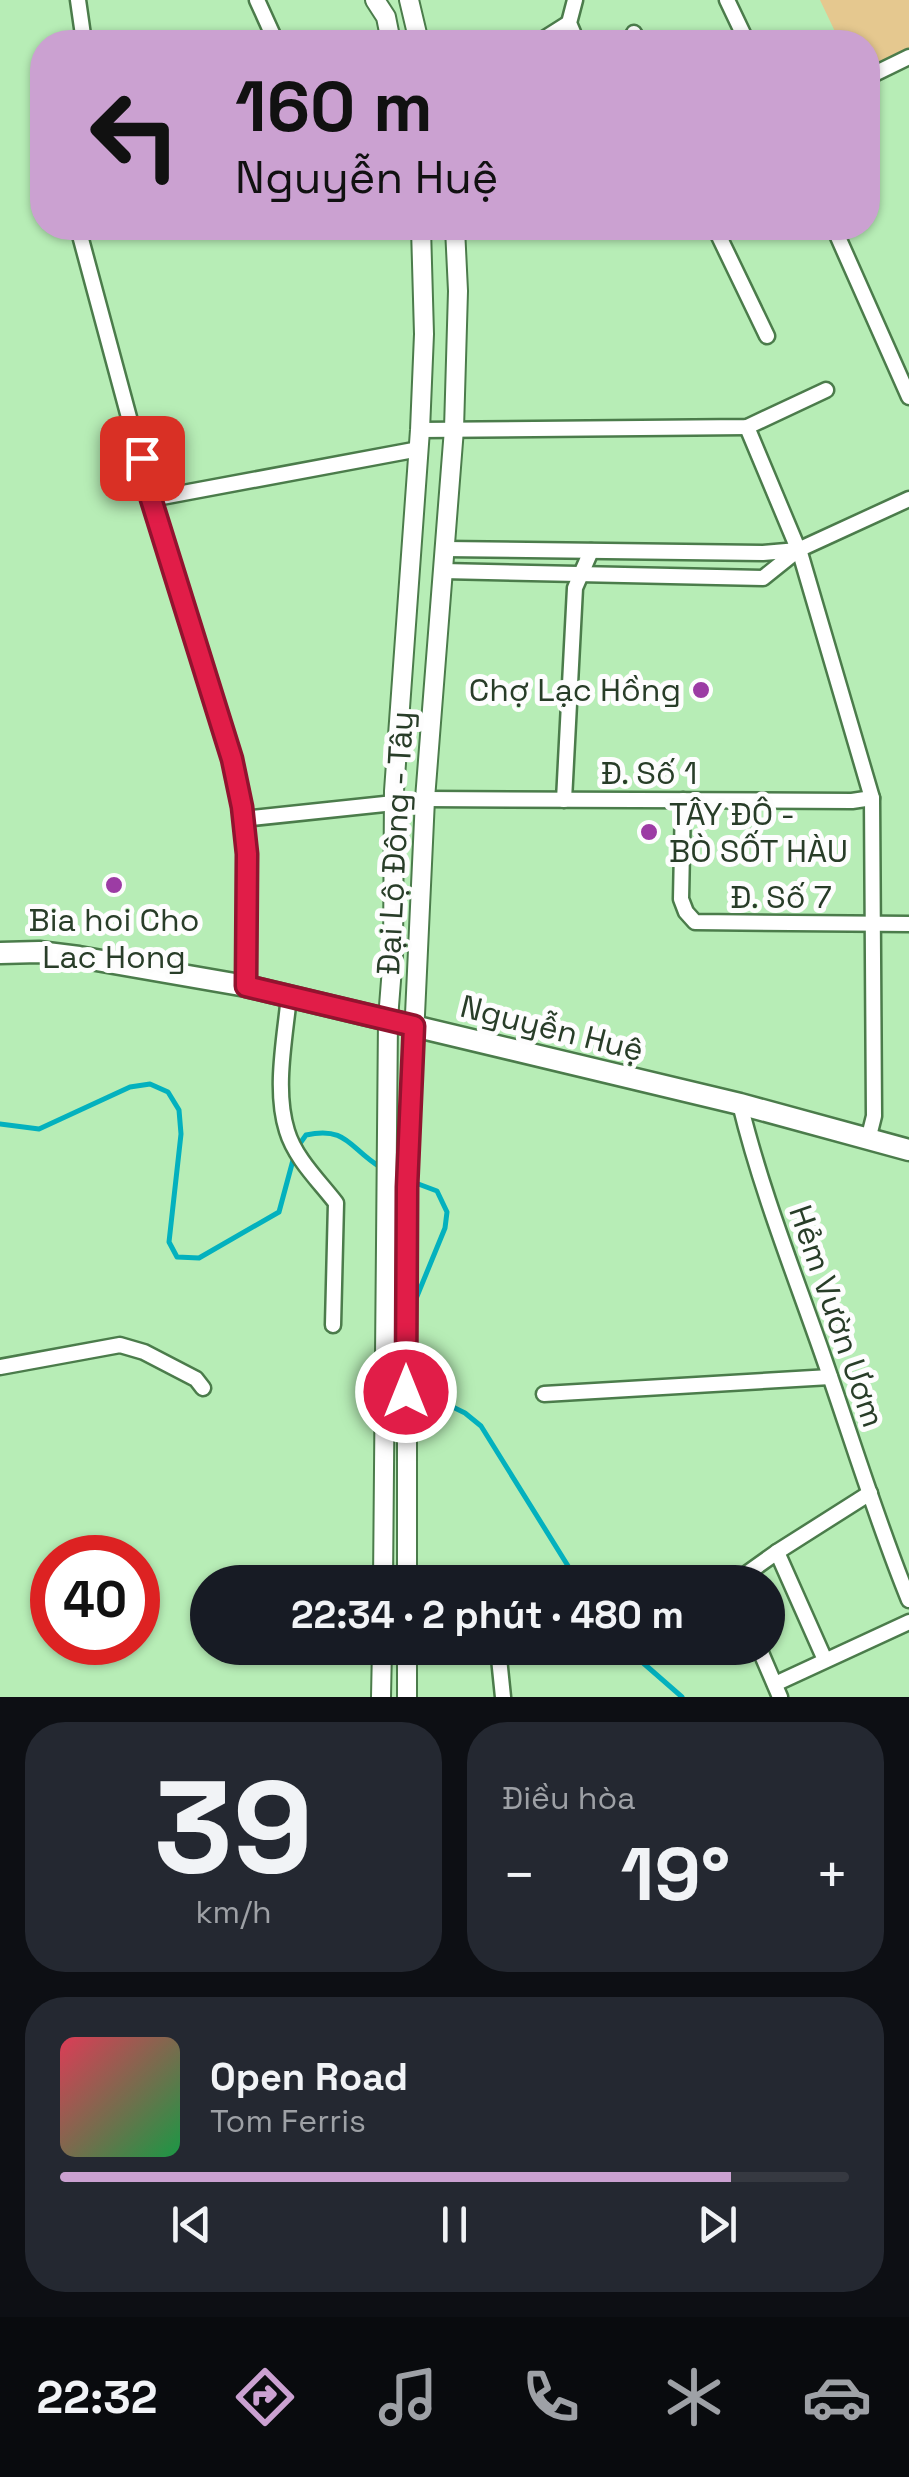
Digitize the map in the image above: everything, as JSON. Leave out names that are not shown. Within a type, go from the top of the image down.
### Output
[{"type":"main road","name":"Nguyễn Huệ","points":[[0,953],[79,957],[246,986],[740,1104],[909,1150]]},
{"type":"street","points":[[78,0],[82,30]]},
{"type":"street","points":[[257,0],[271,30]]},
{"type":"street","points":[[375,0],[389,30]]},
{"type":"street","points":[[409,0],[417,30]]},
{"type":"street","points":[[572,30],[569,23],[575,0]]},
{"type":"street","points":[[727,0],[741,30]]},
{"type":"street","points":[[558,30],[569,23]]},
{"type":"street","points":[[880,71],[909,57]]},
{"type":"street","points":[[81,240],[151,499],[232,759],[247,854],[246,986]]},
{"type":"street","name":"Đại Lộ Đông - Tây","points":[[382,1565],[394,803],[420,430],[424,334],[421,240]]},
{"type":"street","name":"Đại Lộ Đông - Tây","points":[[407,1565],[408,1178],[425,800],[454,429],[456,240]]},
{"type":"street","points":[[721,240],[767,336]]},
{"type":"street","points":[[839,240],[909,397]]},
{"type":"street","points":[[420,430],[746,427],[826,390]]},
{"type":"street","points":[[746,427],[798,550],[872,798],[874,1116],[868,1140]]},
{"type":"street","points":[[151,499],[419,449]]},
{"type":"street","points":[[443,572],[764,578],[798,550],[909,499]]},
{"type":"street","points":[[445,548],[763,554],[798,550]]},
{"type":"street","points":[[564,800],[576,588],[591,551]]},
{"type":"street","name":"Đ. Số 1","points":[[425,800],[852,802],[872,798]]},
{"type":"street","name":"Đ. Số 7","points":[[683,800],[682,899],[695,922],[873,924]]},
{"type":"street","points":[[243,819],[394,803]]},
{"type":"street","points":[[873,924],[909,924]]},
{"type":"street","points":[[288,996],[283,1064],[287,1134],[298,1155],[336,1203],[333,1325]]},
{"type":"street","name":"Hẻm Vườn Ươm","points":[[740,1104],[762,1185],[909,1600]]},
{"type":"street","points":[[0,1366],[120,1345],[144,1352],[196,1379],[203,1388]]},
{"type":"street","points":[[544,1394],[830,1377]]},
{"type":"street","points":[[758,1565],[870,1493]]},
{"type":"street","points":[[776,1552],[825,1660]]},
{"type":"street","points":[[766,1665],[777,1690],[825,1660],[909,1622]]},
{"type":"street","points":[[382,1665],[382,1697]]},
{"type":"street","points":[[407,1665],[407,1697]]},
{"type":"street","points":[[500,1665],[503,1697]]},
{"type":"shaded area","points":[[820,0],[909,0],[909,52],[880,65],[880,30],[834,30]]},
{"type":"waterway","points":[[0,1124],[39,1129],[130,1087],[150,1084],[168,1092],[179,1110],[181,1134],[169,1242],[177,1257],[199,1258],[279,1212],[296,1149],[306,1135],[339,1136],[380,1167]]},
{"type":"waterway","points":[[413,1182],[437,1191],[447,1212],[445,1228],[413,1306]]},
{"type":"waterway","points":[[399,1339],[399,1368]]},
{"type":"waterway","points":[[414,1388],[465,1413],[481,1426],[567,1565]]},
{"type":"waterway","points":[[645,1665],[682,1697]]},
{"type":"place","name":"Chợ Lạc Hồng","points":[[701,690]]},
{"type":"place","name":"TÂY ĐÔ - BÒ SỐT HÀU","points":[[649,832]]},
{"type":"place","name":"Bia hoi Cho Lac Hong","points":[[114,885]]},
{"type":"route","points":[[142,458],[151,499],[232,759],[242,807],[247,854],[246,986],[414,1026],[407,1187],[406,1392]]}]
